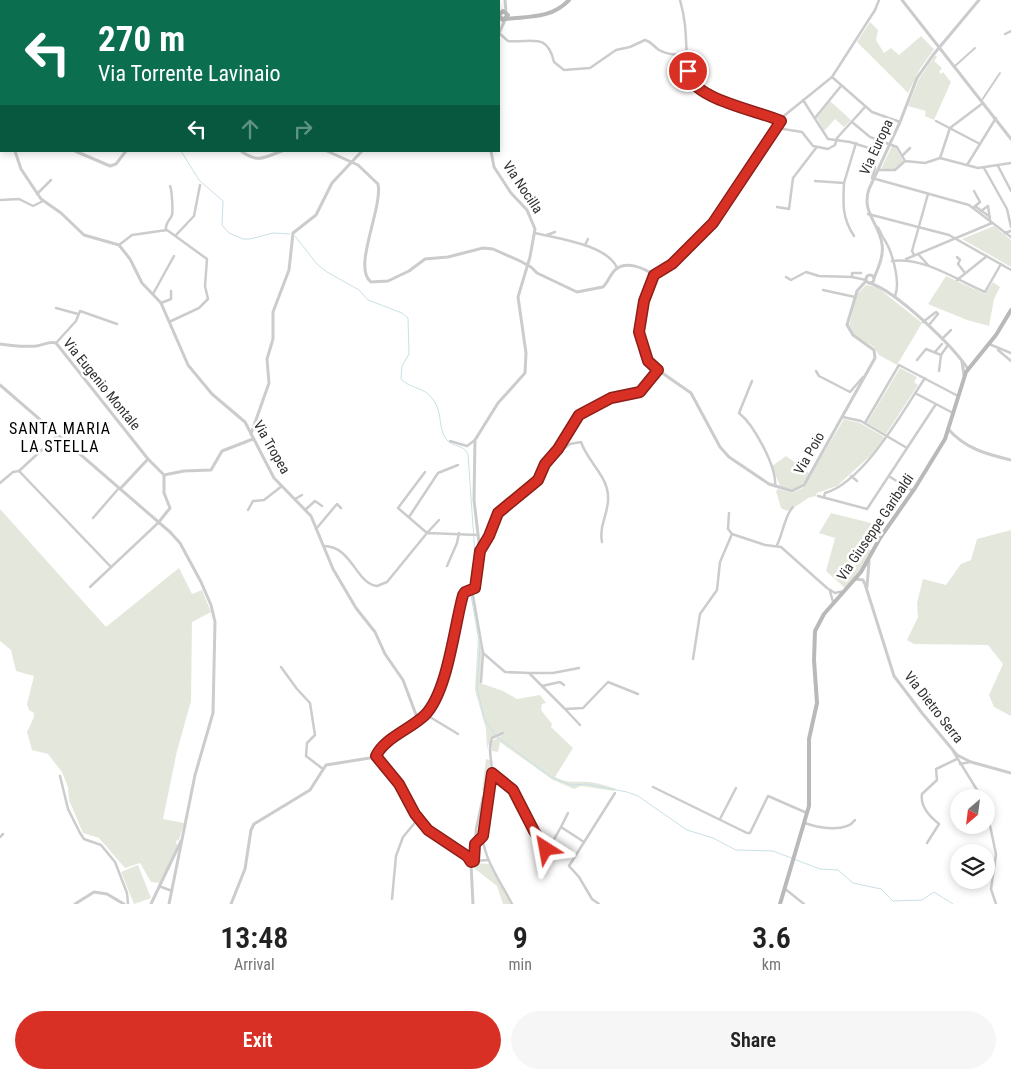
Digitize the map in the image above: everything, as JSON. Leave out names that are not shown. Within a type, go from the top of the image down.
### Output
[{"type":"main road","points":[[501,14],[506,19],[545,15],[560,8],[569,0]]},
{"type":"main road","points":[[501,14],[520,17]]},
{"type":"main road","name":"Via Giuseppe Garibaldi","points":[[780,904],[805,823],[810,794],[809,739],[817,706],[814,634],[836,596],[845,591],[861,572],[942,444],[968,369],[1011,310]]},
{"type":"street","points":[[502,25],[501,14],[505,0]]},
{"type":"street","points":[[680,0],[686,21],[688,76],[700,88],[730,104],[781,121]]},
{"type":"street","points":[[480,551],[487,541],[500,510],[538,480],[545,464],[558,449],[581,413],[611,398],[640,392],[658,370],[648,361],[639,332],[644,301],[654,275],[672,264],[711,226],[781,121],[803,100],[832,77],[875,10],[879,0]]},
{"type":"street","points":[[902,0],[940,46],[1011,139]]},
{"type":"street","name":"Via Europa","points":[[869,214],[867,195],[900,122],[917,78],[940,46],[979,0]]},
{"type":"street","points":[[500,30],[506,19]]},
{"type":"street","points":[[1005,34],[1011,31]]},
{"type":"street","points":[[500,34],[510,41],[535,40],[548,46],[552,50],[554,62],[564,70],[590,68],[616,50],[630,47],[645,40],[651,42],[656,48],[664,52],[688,54]]},
{"type":"street","points":[[955,66],[975,48]]},
{"type":"street","points":[[940,158],[950,128],[983,101],[1000,73]]},
{"type":"street","points":[[832,77],[865,107],[875,113],[900,122]]},
{"type":"street","points":[[814,118],[841,86]]},
{"type":"street","points":[[803,100],[828,138],[856,143],[872,149],[876,164],[872,178],[974,207],[990,217]]},
{"type":"street","points":[[777,128],[802,132],[816,148],[828,150],[835,145],[837,140],[865,107]]},
{"type":"street","points":[[967,165],[996,118]]},
{"type":"street","points":[[936,121],[980,144]]},
{"type":"street","points":[[852,122],[870,137],[891,143],[897,147],[905,161]]},
{"type":"street","points":[[854,236],[848,227],[842,207],[844,183],[856,143]]},
{"type":"street","points":[[777,206],[789,209],[793,178],[816,148]]},
{"type":"street","points":[[902,156],[910,148]]},
{"type":"street","points":[[15,152],[21,168],[37,194],[84,235],[119,245],[132,235],[166,230],[176,235],[193,248],[196,253],[207,259],[205,286],[208,299],[199,308],[169,322]]},
{"type":"street","points":[[77,152],[110,166],[118,162],[125,152]]},
{"type":"street","points":[[243,152],[257,159],[279,152]]},
{"type":"street","points":[[329,152],[353,162],[376,180],[379,187],[376,211],[363,267],[365,277],[371,282],[388,281],[408,271],[425,259],[448,257],[483,248],[498,251],[528,264],[537,273],[580,292],[605,286],[617,268],[625,265],[634,266],[654,275]]},
{"type":"street","points":[[251,434],[269,383],[267,359],[273,339],[272,312],[290,267],[293,233],[316,215],[332,183],[361,152]]},
{"type":"street","name":"Via Nocilla","points":[[475,440],[498,403],[525,373],[526,353],[518,304],[535,233],[534,224],[527,210],[510,193],[494,168],[491,152]]},
{"type":"street","points":[[878,170],[895,170],[905,161],[925,163],[940,158],[984,168],[1010,164],[1011,170]]},
{"type":"street","points":[[998,166],[1011,191]]},
{"type":"street","points":[[984,168],[1007,209],[1011,229],[1005,233]]},
{"type":"street","points":[[37,194],[51,180]]},
{"type":"street","points":[[815,181],[844,183]]},
{"type":"street","points":[[176,235],[194,216],[200,185]]},
{"type":"street","points":[[166,230],[166,223],[172,214],[172,192],[170,186]]},
{"type":"street","points":[[974,191],[980,202],[974,207]]},
{"type":"street","points":[[910,257],[928,194]]},
{"type":"street","points":[[0,200],[19,199],[32,206],[43,201]]},
{"type":"street","points":[[981,210],[988,206],[991,222]]},
{"type":"street","points":[[974,207],[1011,238]]},
{"type":"street","points":[[869,214],[889,247],[897,288],[894,298]]},
{"type":"street","points":[[869,214],[950,235],[1011,270]]},
{"type":"street","points":[[869,214],[882,241],[880,263],[874,279]]},
{"type":"street","points":[[905,260],[991,222]]},
{"type":"street","points":[[546,236],[555,232]]},
{"type":"street","points":[[535,233],[585,245],[611,259],[617,268]]},
{"type":"street","points":[[950,235],[950,241]]},
{"type":"street","points":[[585,245],[588,239]]},
{"type":"street","name":"Via Tropea","points":[[119,245],[134,265],[142,282],[161,304],[188,365],[212,394],[243,420],[274,478],[306,510],[333,569],[356,608],[375,632],[385,654],[403,680],[418,720]]},
{"type":"street","points":[[912,252],[928,265],[985,292],[1001,264]]},
{"type":"street","points":[[154,294],[174,256]]},
{"type":"street","points":[[957,280],[987,256]]},
{"type":"street","points":[[957,257],[960,260],[958,264],[966,273]]},
{"type":"street","points":[[892,261],[905,260],[928,265]]},
{"type":"street","points":[[520,261],[526,270]]},
{"type":"street","points":[[868,280],[880,263]]},
{"type":"street","points":[[786,277],[791,280],[806,272],[819,276],[874,279]]},
{"type":"street","points":[[852,277],[852,273],[861,273]]},
{"type":"street","points":[[874,279],[883,290]]},
{"type":"street","points":[[868,280],[894,298],[942,338],[960,357],[968,369]]},
{"type":"street","name":"Via Poio","points":[[658,370],[691,393],[724,452],[759,478],[775,486],[792,491],[802,487],[865,377],[875,354],[872,348],[852,335],[848,328],[859,287],[868,280]]},
{"type":"street","points":[[822,290],[855,297]]},
{"type":"street","points":[[161,304],[172,297],[169,295],[171,291]]},
{"type":"street","points":[[56,308],[78,314],[80,311],[117,324]]},
{"type":"street","points":[[56,343],[76,321],[78,314]]},
{"type":"street","points":[[923,322],[932,320],[928,326]]},
{"type":"street","points":[[942,338],[951,330]]},
{"type":"street","name":"Via Eugenio Montale","points":[[0,344],[17,347],[39,346],[50,342],[56,343],[148,459],[164,476]]},
{"type":"street","points":[[935,352],[942,344]]},
{"type":"street","points":[[988,344],[1011,361]]},
{"type":"street","points":[[939,371],[941,355],[948,345]]},
{"type":"street","points":[[917,360],[926,349],[941,355]]},
{"type":"street","points":[[997,349],[1011,353]]},
{"type":"street","points":[[960,357],[971,364]]},
{"type":"street","points":[[960,357],[964,377]]},
{"type":"street","points":[[865,424],[899,365],[958,396]]},
{"type":"street","points":[[816,371],[819,376],[850,392],[865,377]]},
{"type":"street","points":[[824,497],[825,494],[839,488],[873,457],[925,378]]},
{"type":"street","points":[[752,381],[739,412],[752,425],[776,479],[775,486]]},
{"type":"street","points":[[0,384],[180,543],[207,594],[215,622],[213,714],[195,775],[169,904]]},
{"type":"street","points":[[915,393],[953,413]]},
{"type":"street","points":[[818,496],[867,509],[936,404]]},
{"type":"street","points":[[842,417],[865,424],[907,448]]},
{"type":"street","points":[[948,429],[962,443],[978,451],[1011,460]]},
{"type":"street","points":[[0,483],[13,472],[20,471],[58,435]]},
{"type":"street","points":[[90,587],[158,523],[170,508],[164,493],[164,476],[211,470],[222,451],[253,439]]},
{"type":"street","points":[[450,441],[467,446],[475,440]]},
{"type":"street","points":[[231,904],[245,869],[252,827],[310,790],[323,769],[333,763],[376,756],[388,743],[425,714],[434,702],[453,647],[462,598],[476,585],[480,551],[474,500],[475,440]]},
{"type":"street","points":[[558,449],[562,450],[570,444],[581,442],[585,453],[604,478],[608,502],[601,526],[602,542]]},
{"type":"street","points":[[93,518],[148,459]]},
{"type":"street","points":[[409,517],[438,473],[458,465]]},
{"type":"street","points":[[20,471],[111,567]]},
{"type":"street","points":[[424,472],[398,508],[428,533],[478,535]]},
{"type":"street","points":[[851,476],[857,481]]},
{"type":"street","points":[[890,476],[913,490]]},
{"type":"street","points":[[248,510],[253,501],[264,500],[282,486]]},
{"type":"street","points":[[295,500],[302,495]]},
{"type":"street","points":[[306,510],[316,501],[322,506]]},
{"type":"street","points":[[316,529],[337,504],[341,508]]},
{"type":"street","points":[[777,545],[784,531],[786,515],[794,507]]},
{"type":"street","points":[[729,513],[728,529],[732,534],[764,545],[777,545],[836,596]]},
{"type":"street","points":[[324,546],[341,551],[369,583],[377,586],[387,582],[439,520]]},
{"type":"street","points":[[447,566],[459,534]]},
{"type":"street","points":[[693,659],[700,614],[717,590],[720,562],[732,534]]},
{"type":"street","points":[[868,590],[866,576],[870,557]]},
{"type":"street","points":[[861,572],[866,576]]},
{"type":"street","points":[[861,572],[862,580],[868,590]]},
{"type":"street","points":[[855,580],[862,580]]},
{"type":"street","points":[[470,590],[483,654],[481,682]]},
{"type":"street","name":"Via Dietro Serra","points":[[868,590],[894,676],[952,750],[971,762],[1011,773]]},
{"type":"street","points":[[483,654],[508,674],[553,673],[579,668]]},
{"type":"street","points":[[281,667],[310,703],[315,735],[308,743],[306,756],[323,769]]},
{"type":"street","points":[[529,673],[580,725]]},
{"type":"street","points":[[542,686],[560,682],[564,685]]},
{"type":"street","points":[[565,709],[574,707],[582,709],[608,682],[638,694]]},
{"type":"street","points":[[425,714],[458,734]]},
{"type":"street","points":[[503,733],[492,738],[490,745],[492,773],[483,836],[488,860],[504,887]]},
{"type":"street","points":[[952,750],[976,789]]},
{"type":"street","points":[[376,756],[399,784],[418,819],[432,834],[467,856],[472,862]]},
{"type":"street","points":[[927,843],[939,824],[930,816],[923,804],[922,794],[937,780],[936,769],[957,759]]},
{"type":"street","points":[[960,764],[971,762]]},
{"type":"street","points":[[492,773],[513,790],[534,831],[546,849],[549,848],[568,813]]},
{"type":"street","points":[[60,776],[68,809],[80,833],[84,838],[101,845],[115,862],[127,893],[126,904],[107,894],[94,892],[75,904]]},
{"type":"street","points":[[653,787],[750,833],[768,796],[807,813]]},
{"type":"street","points":[[720,819],[736,788]]},
{"type":"street","points":[[599,904],[592,899],[579,877],[569,866],[615,793]]},
{"type":"street","points":[[473,904],[472,862],[477,821],[483,797]]},
{"type":"street","points":[[392,899],[396,856],[403,837],[418,819]]},
{"type":"street","points":[[805,823],[828,830],[850,826],[856,820]]},
{"type":"street","points":[[561,827],[584,842]]},
{"type":"street","points":[[151,904],[185,828]]},
{"type":"street","points":[[992,834],[996,854],[991,889],[996,904]]},
{"type":"street","points":[[475,844],[483,836]]},
{"type":"street","points":[[472,862],[488,860]]},
{"type":"street","points":[[170,864],[177,868]]},
{"type":"street","points":[[497,875],[512,904]]},
{"type":"street","points":[[159,886],[172,891]]},
{"type":"street","points":[[784,888],[804,904]]},
{"type":"shaded area","points":[[870,22],[878,30],[876,40],[884,53],[891,48],[899,55],[921,36],[934,49],[920,69],[908,93],[857,42]]},
{"type":"shaded area","points":[[935,55],[937,57],[934,61],[942,68],[939,72],[941,74],[943,72],[951,82],[934,120],[925,116],[926,111],[908,106],[919,79]]},
{"type":"shaded area","points":[[830,101],[851,120],[844,127],[835,119],[824,131],[817,118]]},
{"type":"shaded area","points":[[892,146],[896,148],[903,161],[895,169],[881,169]]},
{"type":"shaded area","points":[[994,226],[1011,240],[1011,267],[962,239]]},
{"type":"shaded area","points":[[946,276],[985,294],[993,282],[1000,287],[994,299],[989,326],[967,320],[928,304]]},
{"type":"shaded area","points":[[866,285],[877,287],[922,323],[897,365],[879,355],[874,347],[853,334],[849,326],[857,294]]},
{"type":"shaded area","points":[[900,368],[917,377],[914,382],[918,385],[886,434],[867,423]]},
{"type":"shaded area","points":[[844,419],[860,423],[884,438],[872,454],[837,486],[817,493],[816,496],[808,498],[787,511],[781,508],[776,491],[778,489],[792,493],[803,488]]},
{"type":"shaded area","points":[[786,456],[809,473],[802,485],[794,490],[780,486],[772,466]]},
{"type":"shaded area","points":[[0,509],[106,627],[179,568],[192,594],[202,590],[211,612],[192,622],[191,701],[177,751],[163,819],[184,823],[179,840],[176,841],[177,846],[160,883],[151,882],[140,863],[125,868],[99,838],[83,833],[69,800],[68,787],[62,772],[48,754],[32,750],[27,732],[34,713],[29,710],[27,704],[34,676],[16,671],[11,650],[0,641]]},
{"type":"shaded area","points":[[831,513],[871,523],[883,530],[879,536],[874,533],[865,547],[871,551],[860,572],[845,588],[826,571],[835,538],[819,533]]},
{"type":"shaded area","points":[[1011,530],[1011,716],[994,707],[989,695],[1003,664],[988,645],[914,644],[907,640],[918,617],[917,603],[923,579],[946,585],[961,564],[971,560],[977,539]]},
{"type":"shaded area","points":[[478,636],[482,653],[480,683],[503,691],[517,699],[540,695],[546,703],[542,704],[541,710],[552,724],[551,727],[573,748],[555,777],[568,781],[599,784],[616,789],[614,791],[581,786],[574,789],[553,780],[500,742],[498,752],[492,751],[492,741],[504,734],[503,732],[491,738],[487,749],[486,729],[475,690]]},
{"type":"shaded area","points":[[486,759],[490,760],[491,780],[488,792],[482,790]]},
{"type":"shaded area","points":[[474,863],[489,864],[511,904],[503,904],[497,886],[474,868]]},
{"type":"shaded area","points":[[138,865],[151,898],[134,904],[121,872]]},
{"type":"waterway","points":[[182,152],[199,180],[223,201],[222,225],[229,233],[243,239],[273,233],[290,234]]},
{"type":"waterway","points":[[295,236],[317,264],[327,272],[359,290],[368,300],[402,313],[408,318],[409,354],[402,366],[401,379],[430,396],[439,412],[443,434],[446,439],[468,454],[475,555],[470,589],[480,647],[477,687],[484,718],[496,736],[551,777],[571,785],[587,784],[638,796],[687,830],[713,838],[736,850],[773,851],[820,869],[838,870],[853,883],[881,889],[893,901],[922,900],[934,892],[953,904]]},
{"type":"district","name":"SANTA MARIA LA STELLA","points":[[60,437]]},
{"type":"route","points":[[546,849],[534,831],[513,790],[492,773],[492,784],[483,826],[483,836],[475,844],[476,854],[474,861],[471,862],[467,856],[436,838],[418,819],[405,793],[395,778],[377,760],[376,756],[388,743],[425,714],[434,702],[453,647],[463,595],[465,592],[475,588],[481,560],[480,551],[487,541],[500,510],[536,483],[541,476],[546,462],[558,449],[579,415],[611,398],[640,392],[658,370],[648,361],[639,336],[644,301],[654,275],[672,264],[713,223],[767,145],[781,121],[771,116],[722,101],[693,83],[688,76],[688,71]]}]
